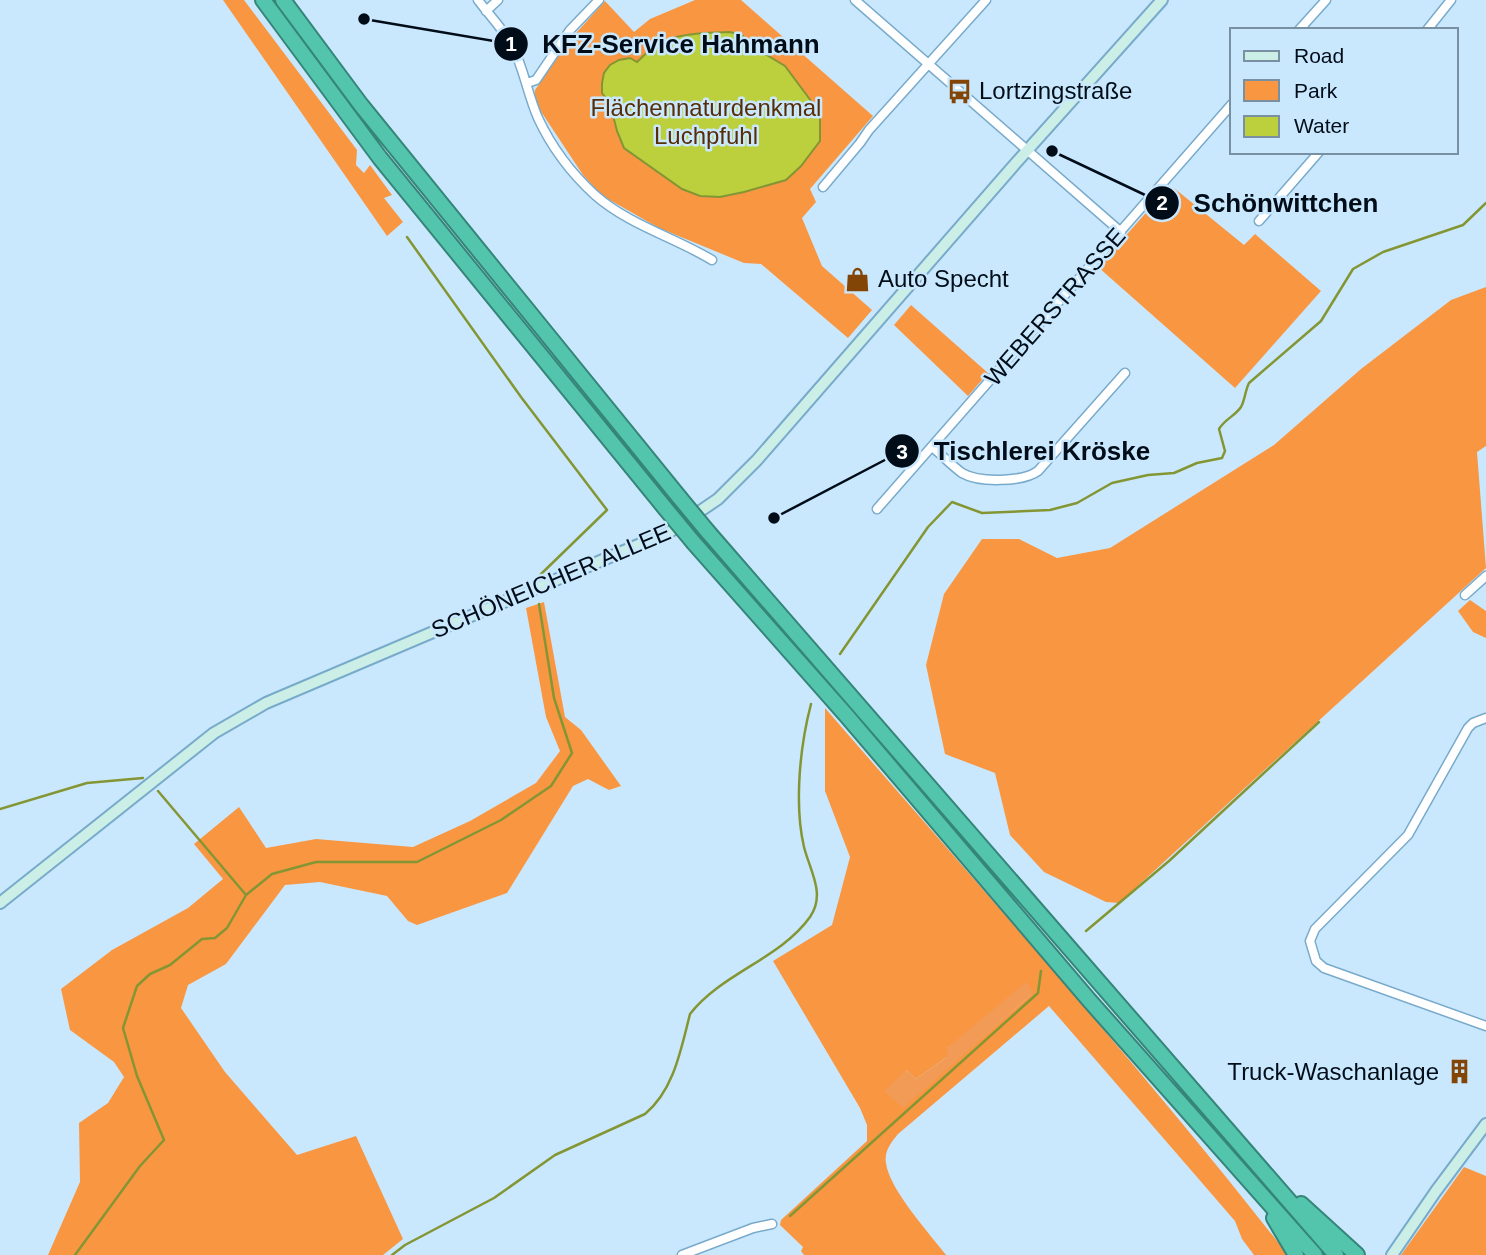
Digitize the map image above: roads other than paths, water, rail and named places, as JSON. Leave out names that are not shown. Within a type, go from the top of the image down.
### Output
[{"type":"highway","points":[[263,0],[380,158],[694,543],[855,725],[1089,1000],[1315,1255]]},
{"type":"highway","points":[[283,0],[361,105],[708,532],[1336,1255]]},
{"type":"highway","points":[[1264,1172],[1357,1255]]},
{"type":"highway","points":[[1253,1184],[1296,1255]]},
{"type":"street","points":[[478,0],[513,46],[539,119],[550,140],[596,196],[624,215],[686,244],[712,260]]},
{"type":"street","points":[[486,11],[498,0]]},
{"type":"street","points":[[527,83],[536,80],[570,30],[598,0]]},
{"type":"street","points":[[855,0],[1121,232]]},
{"type":"street","points":[[823,187],[869,130],[986,0]]},
{"type":"street","name":"SCHÖNEICHER ALLEE","points":[[0,904],[214,733],[243,715],[278,697],[656,538],[702,511],[757,460],[1162,0]]},
{"type":"street","points":[[1301,28],[1326,0]]},
{"type":"street","points":[[1429,28],[1451,0]]},
{"type":"street","name":"WEBERSTRASSE","points":[[877,509],[1230,106]]},
{"type":"street","points":[[1259,221],[1318,154]]},
{"type":"street","points":[[932,447],[968,475],[1012,480],[1031,476],[1125,373]]},
{"type":"street","points":[[1465,595],[1486,576]]},
{"type":"street","points":[[1486,718],[1468,728],[1408,835],[1315,929],[1310,941],[1316,961],[1324,968],[1486,1026]]},
{"type":"street","points":[[1392,1255],[1486,1124]]},
{"type":"street","points":[[682,1255],[753,1228],[772,1224]]},
{"type":"water","points":[[730,32],[743,36],[755,48],[785,66],[820,113],[820,141],[801,166],[786,180],[720,197],[700,196],[682,189],[624,148],[610,104],[602,93],[602,83],[604,73],[610,65],[630,58],[637,62],[647,52],[669,40],[691,34]]},
{"type":"waterway","points":[[840,654],[928,527],[952,502],[982,513],[1050,510],[1077,503],[1112,483],[1148,475],[1174,473],[1197,463],[1222,458],[1225,451],[1219,429],[1241,407],[1249,383],[1321,321],[1353,269],[1383,252],[1463,225],[1486,203]]},
{"type":"waterway","points":[[407,237],[521,397],[607,510],[539,576]]},
{"type":"waterway","points":[[75,1255],[140,1166],[164,1140],[137,1076],[123,1028],[137,986],[150,974],[170,965],[202,939],[215,938],[227,928],[246,895],[272,874],[316,862],[417,862],[501,820],[551,786],[572,753],[554,698],[539,604]]},
{"type":"waterway","points":[[392,1255],[405,1245],[494,1198],[555,1155],[645,1114],[670,1081],[690,1014],[718,987],[798,932],[810,917],[815,908],[817,891],[804,847],[799,794],[801,756],[811,704]]},
{"type":"waterway","points":[[1086,931],[1169,861],[1319,722]]},
{"type":"waterway","points":[[0,809],[87,783],[143,778]]},
{"type":"waterway","points":[[158,791],[246,895]]},
{"type":"waterway","points":[[790,1216],[1038,993],[1041,971]]},
{"type":"place","name":"KFZ-Service Hahmann","points":[[364,19]]},
{"type":"place","name":"Lortzingstraße","points":[[959,91]]},
{"type":"place","name":"Schönwittchen","points":[[1052,151]]},
{"type":"place","name":"Auto Specht","points":[[858,279]]},
{"type":"place","name":"Tischlerei Kröske","points":[[774,518]]},
{"type":"place","name":"Truck-Waschanlage","points":[[1459,1072]]},
{"type":"park label","name":"Flächennaturdenkmal Luchpfuhl","points":[[706,122]]}]
